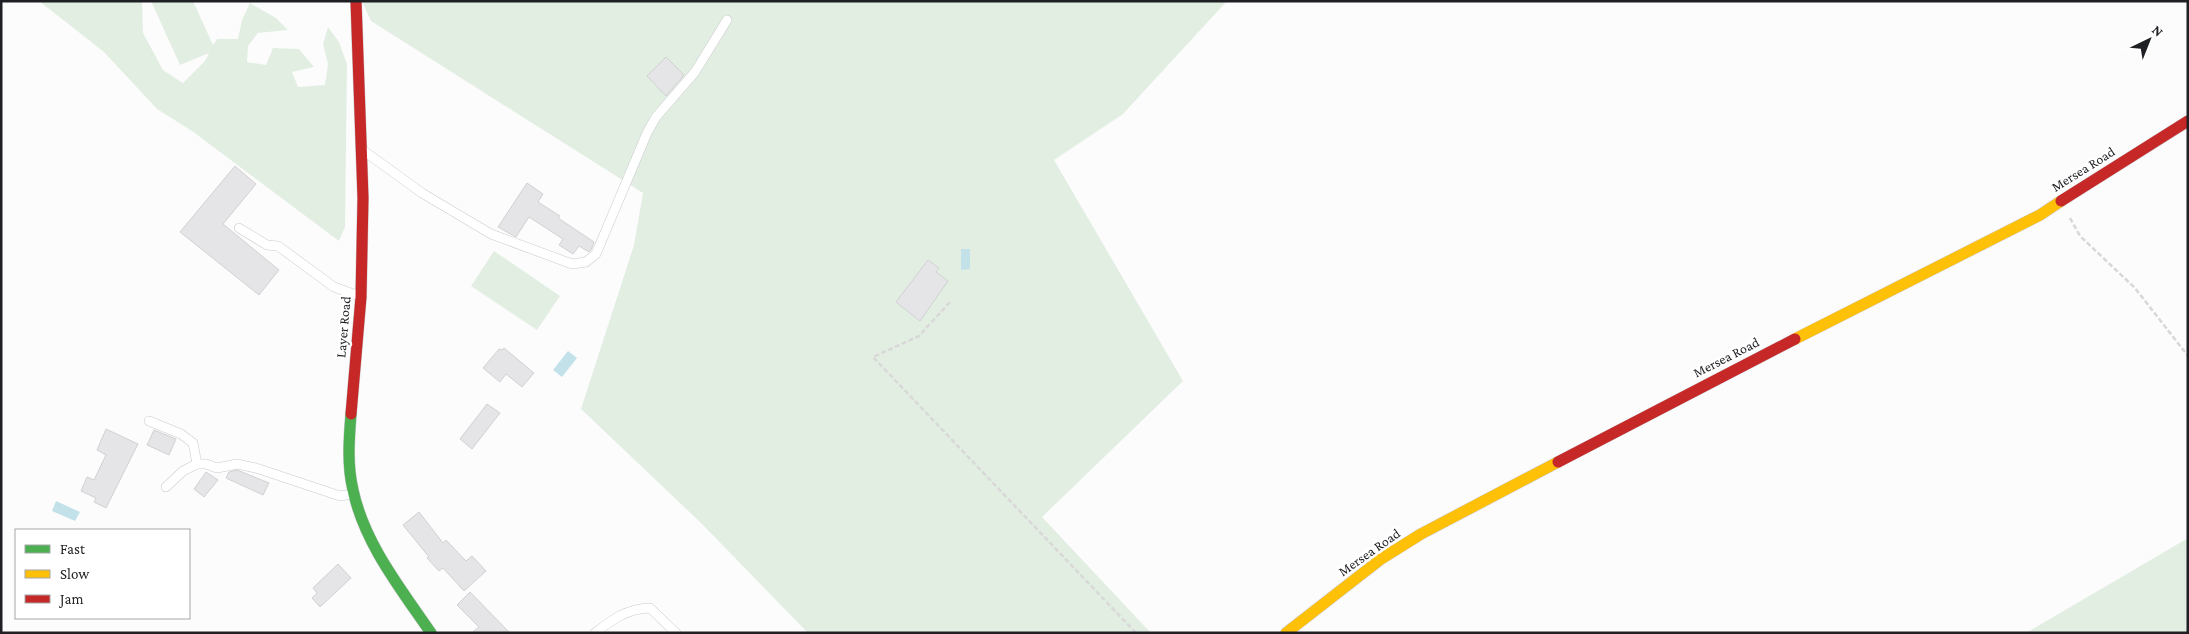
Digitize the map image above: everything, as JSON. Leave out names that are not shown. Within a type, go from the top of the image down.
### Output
[{"type":"main road","name":"Layer Road","points":[[356,1],[362,150],[361,297],[349,439],[349,462],[353,494],[374,545],[431,633]]},
{"type":"main road","name":"Mersea Road","points":[[1286,633],[1381,559],[1421,534],[1720,377],[2040,214],[2188,122]]},
{"type":"lane","points":[[362,150],[422,193],[491,234],[572,264],[586,262],[596,254],[647,133],[656,117],[695,72],[727,20]]},
{"type":"lane","points":[[239,228],[268,245],[278,246],[334,287],[361,297]]},
{"type":"lane","points":[[149,421],[181,434],[193,442],[197,464]]},
{"type":"lane","points":[[166,487],[183,470],[197,464],[206,464],[217,468],[230,464],[256,468],[340,496],[353,494]]},
{"type":"lane","points":[[595,633],[614,618],[634,609],[650,608],[676,633]]},
{"type":"path","points":[[2061,201],[2080,236],[2135,288],[2188,356]]},
{"type":"path","points":[[950,302],[920,336],[873,357],[1136,633]]},
{"type":"shaded area","points":[[39,1],[142,1],[143,33],[163,70],[183,83],[205,61],[209,53],[180,65],[151,1],[193,1],[213,45],[217,39],[238,39],[242,20],[250,3],[276,18],[288,30],[258,33],[248,46],[247,62],[266,65],[273,48],[299,49],[314,67],[292,72],[298,87],[325,85],[328,64],[323,44],[328,27],[339,42],[347,64],[345,227],[339,241],[192,131],[157,109],[104,52]]},
{"type":"shaded area","points":[[362,1],[1227,1],[1123,114],[1054,160],[1183,381],[1042,517],[1151,633],[808,633],[701,523],[581,409],[634,245],[643,193],[371,21]]},
{"type":"shaded area","points":[[494,251],[560,296],[537,330],[471,286]]},
{"type":"shaded area","points":[[2188,538],[2188,633],[2026,633]]},
{"type":"water","points":[[961,249],[970,249],[970,269],[961,270]]},
{"type":"water","points":[[568,351],[577,358],[562,377],[553,370]]},
{"type":"water","points":[[56,501],[80,512],[75,521],[52,511]]},
{"type":"building","points":[[666,57],[684,75],[666,96],[647,76]]},
{"type":"building","points":[[235,166],[256,184],[223,224],[279,270],[259,295],[180,232]]},
{"type":"building","points":[[527,183],[543,194],[538,202],[594,242],[589,252],[579,246],[573,254],[559,245],[563,239],[529,217],[516,237],[498,227]]},
{"type":"building","points":[[928,260],[939,268],[936,272],[948,281],[920,321],[896,302]]},
{"type":"building","points":[[504,348],[534,373],[522,387],[506,374],[500,382],[483,368],[499,349],[502,350]]},
{"type":"building","points":[[487,404],[500,413],[472,449],[460,439]]},
{"type":"building","points":[[106,429],[138,444],[106,508],[94,502],[96,498],[81,491],[87,477],[94,480],[106,455],[97,450]]},
{"type":"building","points":[[154,430],[176,439],[169,455],[147,445]]},
{"type":"building","points":[[237,470],[269,483],[263,495],[226,478],[229,472]]},
{"type":"building","points":[[206,472],[218,480],[204,497],[194,489]]},
{"type":"building","points":[[419,512],[443,543],[446,540],[466,561],[472,556],[486,571],[464,591],[443,568],[439,571],[403,525]]},
{"type":"building","points":[[338,564],[351,578],[320,607],[312,598],[317,593],[313,588]]},
{"type":"building","points":[[470,592],[510,633],[472,633],[479,627],[457,605]]},
{"type":"traffic: fast","points":[[351,414],[349,462],[358,510],[385,565],[431,633]]},
{"type":"traffic: slow","points":[[1795,339],[2040,215],[2061,201]]},
{"type":"traffic: slow","points":[[1286,633],[1381,559],[1421,534],[1558,462]]},
{"type":"traffic: jam","points":[[351,414],[361,297],[363,198],[356,1]]},
{"type":"traffic: jam","points":[[2061,201],[2188,121]]},
{"type":"traffic: jam","points":[[1558,462],[1795,339]]}]
